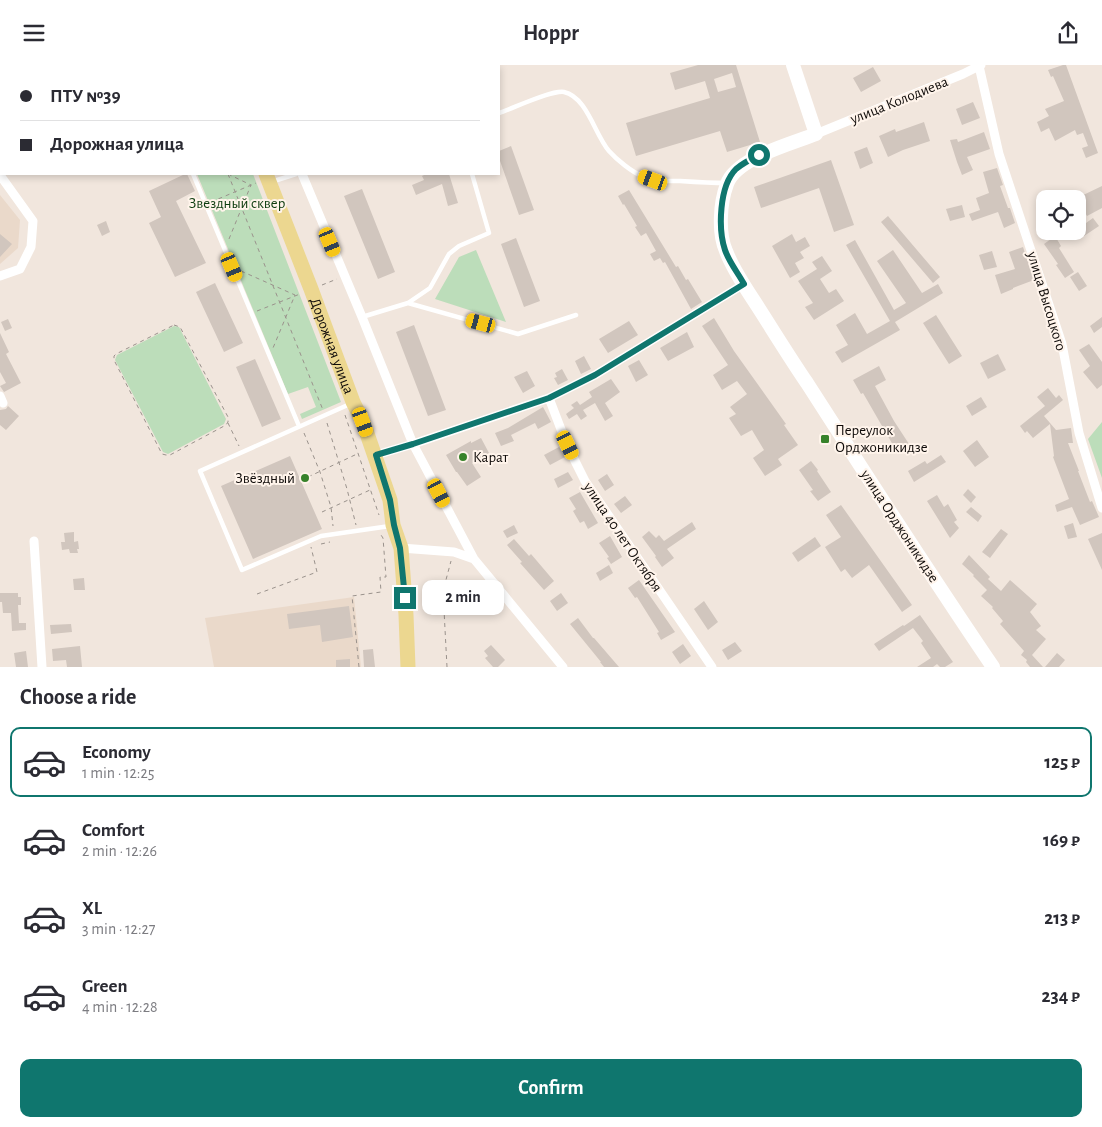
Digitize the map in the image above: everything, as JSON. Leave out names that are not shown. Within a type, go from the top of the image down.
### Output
[{"type":"main road","points":[[793,65],[816,134]]},
{"type":"main road","name":"улица Орджоникидзе","points":[[816,134],[759,155],[736,170],[727,183],[721,209],[721,229],[725,250],[744,284],[840,436],[993,667]]},
{"type":"main road","name":"Дорожная улица","points":[[264,180],[311,289],[348,405],[363,422],[390,500],[387,526],[400,548],[408,667]]},
{"type":"street","name":"улица Колодиева","points":[[816,134],[962,69],[980,66]]},
{"type":"street","name":"улица Высоцкого","points":[[980,66],[999,154],[1062,344],[1078,433],[1102,507]]},
{"type":"street","points":[[0,175],[33,221],[31,247],[20,269],[0,276]]},
{"type":"street","points":[[302,175],[413,444],[474,559],[563,667]]},
{"type":"street","points":[[376,455],[549,398],[595,375],[744,284]]},
{"type":"street","name":"улица 40 лет Октября","points":[[549,398],[585,481],[712,667]]},
{"type":"street","points":[[34,541],[42,667]]},
{"type":"street","points":[[400,548],[454,552],[474,559]]},
{"type":"lane","points":[[500,113],[550,93],[562,92],[572,95],[580,102],[608,150],[641,176],[653,180],[727,183]]},
{"type":"lane","points":[[193,175],[301,428]]},
{"type":"lane","points":[[264,180],[291,175]]},
{"type":"lane","points":[[362,317],[408,303],[430,288],[449,254],[459,246],[489,233],[472,175]]},
{"type":"lane","points":[[408,303],[518,334],[576,315]]},
{"type":"lane","points":[[348,405],[301,428],[200,471],[242,570],[321,536],[387,526]]},
{"type":"path","points":[[228,175],[325,415],[357,530]]},
{"type":"path","points":[[230,175],[251,185]]},
{"type":"path","points":[[206,205],[264,180]]},
{"type":"path","points":[[225,249],[251,185]]},
{"type":"path","points":[[232,267],[295,295]]},
{"type":"path","points":[[252,313],[345,276]]},
{"type":"path","points":[[271,353],[295,295]]},
{"type":"path","points":[[228,422],[226,425],[170,455],[162,454],[114,360],[114,356],[174,325],[180,327],[228,417],[228,422],[242,452]]},
{"type":"path","points":[[348,405],[358,453],[380,519],[387,526]]},
{"type":"path","points":[[301,428],[320,471],[331,507],[333,541],[318,545]]},
{"type":"path","points":[[308,477],[358,453]]},
{"type":"path","points":[[322,512],[370,490]]},
{"type":"path","points":[[359,667],[352,597],[381,592],[380,577],[386,577],[383,538],[378,534]]},
{"type":"path","points":[[257,594],[317,571],[311,546]]},
{"type":"path","points":[[447,667],[443,591],[454,552]]},
{"type":"shaded area","points":[[0,195],[20,220],[18,248],[0,264]]},
{"type":"shaded area","points":[[354,597],[361,667],[214,667],[205,618]]},
{"type":"green space","name":"Звездный сквер","points":[[197,175],[253,175],[341,402],[302,419],[300,414],[316,407],[308,387],[288,394]]},
{"type":"green space","points":[[476,250],[506,322],[435,299],[459,257]]},
{"type":"green space","points":[[174,326],[179,327],[226,419],[224,424],[168,454],[163,452],[115,360],[117,355]]},
{"type":"green space","points":[[1102,422],[1102,478],[1088,439]]},
{"type":"building","points":[[698,65],[736,65],[760,142],[727,152],[720,131],[636,156],[626,123],[710,98],[705,81],[675,90],[670,73]],"holes":[[[732,73],[736,87],[718,92],[714,79]]]},
{"type":"building","points":[[1066,65],[1098,153],[1086,158],[1082,148],[1088,146],[1083,133],[1077,135],[1075,130],[1055,141],[1049,128],[1041,132],[1037,122],[1049,116],[1045,109],[1064,101],[1053,76],[1051,77],[1048,70]]},
{"type":"building","points":[[873,67],[881,81],[861,92],[853,78]]},
{"type":"building","points":[[973,102],[980,118],[962,125],[956,109]]},
{"type":"building","points":[[924,122],[930,141],[888,157],[879,136],[895,129],[896,132]]},
{"type":"building","points":[[984,132],[990,149],[967,157],[973,170],[962,175],[950,140],[957,139],[958,142]]},
{"type":"building","points":[[511,146],[534,210],[519,215],[500,161],[500,151]]},
{"type":"building","points":[[867,147],[873,163],[860,169],[854,152]]},
{"type":"building","points":[[831,160],[854,225],[834,232],[819,188],[761,208],[754,187]]},
{"type":"building","points":[[997,168],[1003,185],[1000,186],[1015,223],[1004,228],[998,212],[972,221],[969,214],[980,210],[976,198],[989,193],[983,172]]},
{"type":"building","points":[[183,175],[187,175],[195,191],[176,201],[206,263],[175,277],[149,223],[161,217],[149,191]]},
{"type":"building","points":[[449,175],[458,203],[448,206],[442,184],[416,195],[412,185],[424,180],[422,176]]},
{"type":"building","points":[[1102,186],[1102,208],[1087,216],[1086,214],[1086,194]]},
{"type":"building","points":[[362,189],[395,272],[378,279],[344,196]]},
{"type":"building","points":[[629,190],[676,267],[678,266],[686,280],[688,279],[702,302],[691,309],[665,262],[663,263],[660,258],[654,261],[650,254],[656,251],[646,233],[641,236],[635,227],[637,226],[618,196]]},
{"type":"building","points":[[962,205],[965,217],[950,221],[946,209]]},
{"type":"building","points":[[888,216],[940,277],[933,283],[881,222]]},
{"type":"building","points":[[1093,218],[1099,226],[1086,235],[1086,223]]},
{"type":"building","points":[[106,221],[110,232],[102,236],[97,225]]},
{"type":"building","points":[[0,234],[12,244],[0,257]]},
{"type":"building","points":[[792,234],[796,242],[805,237],[810,246],[800,252],[804,258],[795,263],[800,272],[790,278],[772,246]]},
{"type":"building","points":[[516,238],[540,301],[524,307],[501,244]]},
{"type":"building","points":[[855,240],[894,310],[906,303],[877,261],[893,250],[922,293],[938,284],[943,293],[895,322],[900,330],[842,363],[835,352],[848,345],[836,325],[855,313],[867,334],[890,321],[846,245]]},
{"type":"building","points":[[1050,240],[1057,240],[1061,246],[1059,248],[1074,272],[1065,278],[1044,244]]},
{"type":"building","points":[[1023,247],[1034,280],[1001,294],[995,275],[1015,269],[1009,252]]},
{"type":"building","points":[[992,251],[997,267],[984,270],[979,255]]},
{"type":"building","points":[[822,256],[832,271],[820,279],[829,293],[836,289],[844,301],[814,320],[805,307],[813,303],[798,281],[817,269],[812,262]]},
{"type":"building","points":[[1078,272],[1087,286],[1079,291],[1070,277]]},
{"type":"building","points":[[215,283],[243,343],[224,352],[196,292]]},
{"type":"building","points":[[936,315],[962,356],[949,364],[923,323]]},
{"type":"building","points":[[1102,317],[1102,327],[1094,333],[1090,326]]},
{"type":"building","points":[[714,318],[734,351],[786,424],[784,425],[798,445],[778,459],[782,465],[765,476],[753,458],[764,450],[752,430],[741,436],[729,418],[736,414],[730,407],[747,394],[737,381],[722,390],[713,375],[728,365],[702,326]]},
{"type":"building","points":[[8,319],[12,328],[5,331],[1,322]]},
{"type":"building","points":[[629,321],[638,335],[608,353],[599,339]]},
{"type":"building","points":[[414,325],[446,410],[428,416],[396,332]]},
{"type":"building","points":[[687,332],[694,347],[668,361],[660,348]]},
{"type":"building","points":[[0,333],[9,352],[6,354],[21,383],[4,392],[0,386],[6,383],[0,372]]},
{"type":"building","points":[[1089,344],[1102,362],[1102,385],[1097,389],[1083,372],[1090,366],[1079,350]]},
{"type":"building","points":[[998,354],[1006,370],[988,379],[980,363]]},
{"type":"building","points":[[584,356],[591,369],[581,374],[575,361]]},
{"type":"building","points":[[255,359],[281,419],[262,427],[236,367]]},
{"type":"building","points":[[639,360],[648,375],[636,382],[628,366]]},
{"type":"building","points":[[879,366],[886,380],[875,386],[909,444],[897,452],[863,393],[861,394],[853,380]]},
{"type":"building","points":[[562,369],[568,380],[558,385],[554,378],[557,377],[555,373]]},
{"type":"building","points":[[527,371],[535,386],[523,393],[514,377]]},
{"type":"building","points":[[611,379],[620,392],[605,403],[613,416],[605,421],[595,403],[583,410],[587,416],[581,420],[577,414],[569,419],[566,414],[574,408],[571,405],[577,401],[580,405],[592,397],[589,392]]},
{"type":"building","points":[[1048,388],[1056,398],[1059,395],[1063,400],[1044,416],[1056,430],[1071,428],[1073,443],[1068,443],[1090,502],[1092,501],[1099,517],[1080,525],[1072,507],[1057,512],[1055,505],[1069,499],[1053,457],[1050,424],[1033,438],[1027,431],[1025,433],[1020,426],[1045,406],[1037,397]]},
{"type":"building","points":[[981,397],[987,407],[972,416],[966,406]]},
{"type":"building","points":[[8,406],[19,416],[6,430],[0,425],[0,410],[6,409]]},
{"type":"building","points":[[543,407],[551,422],[538,429],[535,423],[511,435],[514,441],[501,446],[495,433],[508,428]]},
{"type":"building","points":[[481,438],[489,453],[472,463],[481,477],[467,486],[446,455],[471,441],[471,443]]},
{"type":"building","points":[[977,440],[989,457],[975,467],[963,451]]},
{"type":"building","points":[[559,447],[565,457],[550,465],[544,455]]},
{"type":"building","points":[[941,455],[946,462],[914,482],[908,471],[925,461],[927,464]]},
{"type":"building","points":[[290,456],[322,529],[253,559],[221,486]]},
{"type":"building","points":[[811,461],[831,492],[818,501],[810,491],[813,490],[799,470]]},
{"type":"building","points":[[568,472],[573,480],[558,488],[554,479]]},
{"type":"building","points":[[607,474],[614,485],[605,491],[598,480]]},
{"type":"building","points":[[968,489],[976,497],[971,503],[963,495]]},
{"type":"building","points":[[580,492],[598,523],[588,529],[584,521],[580,523],[573,511],[576,509],[569,498]]},
{"type":"building","points":[[937,495],[944,507],[948,504],[957,520],[954,522],[959,528],[950,538],[927,501]]},
{"type":"building","points":[[625,496],[632,505],[621,513],[614,504]]},
{"type":"building","points":[[841,505],[912,605],[902,612],[869,565],[852,578],[845,569],[841,572],[825,547],[841,537],[826,515]]},
{"type":"building","points":[[971,507],[982,516],[978,522],[966,512]]},
{"type":"building","points":[[692,522],[696,529],[667,549],[674,558],[662,567],[642,537],[649,531],[656,538],[659,535],[664,541]]},
{"type":"building","points":[[1073,523],[1077,537],[1068,539],[1064,526]]},
{"type":"building","points":[[514,525],[518,533],[507,538],[503,531]]},
{"type":"building","points":[[1001,529],[1008,534],[990,558],[982,552]]},
{"type":"building","points":[[74,532],[74,542],[78,541],[78,553],[70,553],[69,549],[62,550],[61,542],[65,542],[64,533]]},
{"type":"building","points":[[1102,533],[1102,570],[1088,539]]},
{"type":"building","points":[[610,536],[622,557],[611,564],[607,558],[609,557],[599,543]]},
{"type":"building","points":[[815,537],[821,546],[798,562],[792,553]]},
{"type":"building","points":[[514,539],[529,556],[531,554],[554,581],[544,590],[507,545]]},
{"type":"building","points":[[969,555],[990,577],[988,579],[1001,591],[1010,580],[1037,604],[1030,612],[1041,626],[1036,630],[1046,639],[1032,655],[1043,667],[1030,667],[1026,662],[1027,660],[1021,655],[1024,651],[1000,624],[1003,621],[993,607],[981,596],[987,590],[962,564]]},
{"type":"building","points":[[609,565],[613,573],[600,581],[596,573]]},
{"type":"building","points":[[84,578],[85,590],[74,590],[73,579]]},
{"type":"building","points":[[639,580],[675,632],[661,640],[657,633],[659,632],[637,597],[635,598],[628,588]]},
{"type":"building","points":[[0,593],[18,593],[18,597],[21,597],[21,605],[18,605],[19,623],[26,623],[26,630],[12,631],[11,613],[3,613]]},
{"type":"building","points":[[561,593],[568,603],[557,611],[550,601]]},
{"type":"building","points":[[704,601],[718,622],[708,630],[694,609]]},
{"type":"building","points":[[349,606],[353,637],[322,642],[320,625],[289,629],[287,614]]},
{"type":"building","points":[[920,615],[953,662],[945,667],[940,667],[937,664],[933,667],[917,667],[931,658],[921,643],[923,641],[913,628],[879,651],[874,644]]},
{"type":"building","points":[[578,618],[619,667],[604,667],[570,624]]},
{"type":"building","points":[[71,624],[72,632],[51,634],[50,625]]},
{"type":"building","points":[[735,642],[742,651],[728,660],[722,650]]},
{"type":"building","points":[[683,644],[691,656],[680,664],[672,652]]},
{"type":"building","points":[[491,645],[505,660],[498,667],[493,667],[485,658],[488,656],[484,651]]},
{"type":"building","points":[[80,646],[82,667],[67,667],[66,660],[53,661],[52,649]]},
{"type":"building","points":[[373,649],[375,667],[364,667],[363,650]]},
{"type":"building","points":[[26,651],[28,667],[16,667],[14,653]]},
{"type":"building","points":[[1057,653],[1065,660],[1059,667],[1045,667]]},
{"type":"building","points":[[350,659],[350,667],[336,667],[336,660]]},
{"type":"place","name":"Переулок Орджоникидзе","points":[[825,439]]},
{"type":"place","name":"Карат","points":[[463,457]]},
{"type":"place","name":"Звёздный","points":[[305,478]]},
{"type":"route","points":[[405,598],[400,548],[390,500],[376,455],[549,398],[595,375],[744,284],[725,250],[721,229],[721,209],[727,183],[736,170],[759,155]]}]
